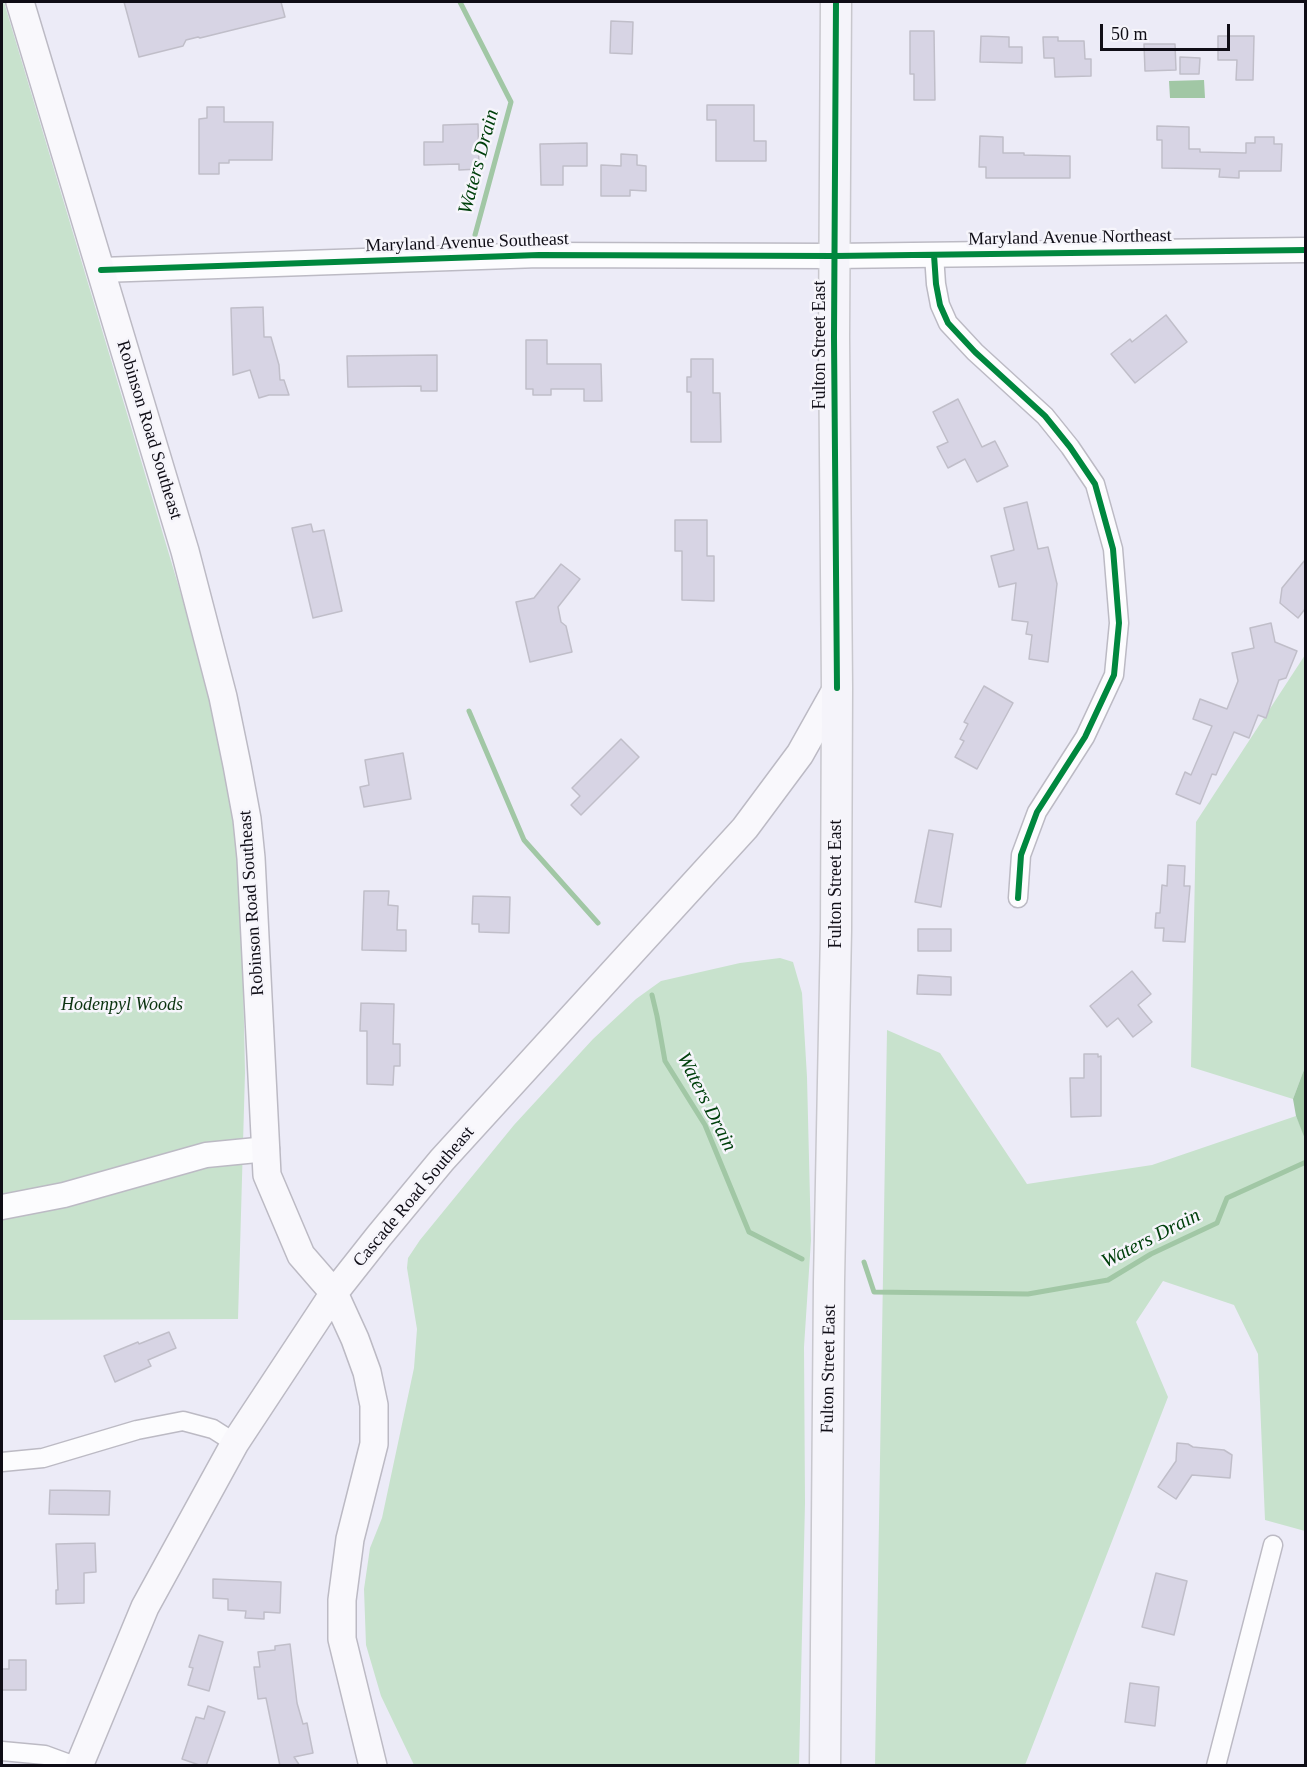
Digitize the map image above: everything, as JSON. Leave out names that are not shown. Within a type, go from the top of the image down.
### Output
[{"type":"main road","name":"Robinson Road Southeast","points":[[20,2],[188,561],[223,697],[247,819],[252,858],[267,1175],[301,1255],[334,1293],[368,1372],[374,1405],[374,1444],[350,1539],[342,1600],[342,1639],[373,1766]]},
{"type":"main road","name":"Fulton Street East","points":[[825,1766],[829,1281],[836,919],[834,256],[836,2]]},
{"type":"main road","name":"Cascade Road Southeast","points":[[77,1766],[145,1607],[235,1443],[334,1293],[442,1160],[745,828],[800,754],[837,688]]},
{"type":"street","name":"Maryland Avenue Northeast","points":[[834,256],[1305,250]]},
{"type":"street","name":"Maryland Avenue Southeast","points":[[101,270],[539,255],[834,256]]},
{"type":"street","points":[[934,255],[940,304],[948,322],[975,352],[1045,416],[1070,447],[1095,484],[1113,549],[1119,623],[1114,675],[1085,737],[1037,812],[1021,855],[1018,898]]},
{"type":"street","points":[[2,1207],[64,1195],[206,1155],[267,1149]]},
{"type":"street","points":[[2,1462],[44,1458],[137,1430],[183,1421],[213,1430],[235,1443]]},
{"type":"street","points":[[1216,1766],[1273,1545]]},
{"type":"street","points":[[2,1750],[45,1755],[77,1766]]},
{"type":"green space","name":"Hodenpyl Woods","points":[[2,2],[4,2],[209,688],[230,782],[241,876],[245,1073],[238,1319],[2,1320]]},
{"type":"green space","points":[[1305,655],[1305,1067],[1293,1099],[1191,1067],[1196,822]]},
{"type":"green space","points":[[780,958],[793,962],[802,993],[807,1077],[811,1240],[804,1347],[805,1503],[799,1765],[414,1765],[381,1696],[366,1645],[364,1589],[370,1548],[382,1518],[414,1368],[417,1329],[407,1268],[408,1258],[420,1240],[514,1125],[593,1039],[636,999],[661,981],[740,963]]},
{"type":"green space","points":[[887,1030],[940,1053],[1027,1184],[1152,1165],[1296,1116],[1306,1139],[1305,1531],[1265,1520],[1258,1354],[1234,1305],[1163,1281],[1136,1322],[1168,1397],[1025,1765],[875,1766]]},
{"type":"shaded area","points":[[1204,80],[1205,98],[1170,98],[1169,81]]},
{"type":"shaded area","points":[[1305,1067],[1305,1139],[1296,1116],[1293,1099]]},
{"type":"building","points":[[124,2],[281,2],[285,17],[186,40],[183,46],[139,57]]},
{"type":"building","points":[[611,21],[633,22],[632,54],[610,53]]},
{"type":"building","points":[[910,31],[934,31],[935,100],[914,100],[914,74],[910,74]]},
{"type":"building","points":[[981,36],[1009,37],[1009,47],[1022,47],[1022,63],[980,62]]},
{"type":"building","points":[[1218,36],[1254,36],[1253,80],[1236,80],[1237,60],[1218,60]]},
{"type":"building","points":[[1043,37],[1058,37],[1058,41],[1084,41],[1085,59],[1091,59],[1091,76],[1055,77],[1054,58],[1044,58]]},
{"type":"building","points":[[1144,44],[1175,44],[1176,70],[1145,71]]},
{"type":"building","points":[[1180,57],[1200,58],[1199,74],[1180,74]]},
{"type":"building","points":[[707,105],[754,105],[754,141],[766,141],[766,161],[716,161],[716,120],[707,120]]},
{"type":"building","points":[[207,107],[224,107],[224,122],[273,122],[272,160],[229,160],[229,163],[219,163],[219,174],[199,174],[199,119],[207,118]]},
{"type":"building","points":[[478,124],[479,169],[459,170],[459,164],[424,165],[424,142],[443,142],[443,125]]},
{"type":"building","points":[[1157,126],[1189,127],[1189,149],[1200,149],[1200,152],[1246,153],[1246,143],[1255,143],[1255,137],[1274,137],[1274,144],[1282,144],[1281,171],[1239,171],[1239,178],[1219,177],[1220,169],[1162,168],[1162,140],[1157,140]]},
{"type":"building","points":[[980,136],[1003,137],[1003,153],[1070,156],[1070,178],[986,178],[986,167],[979,167]]},
{"type":"building","points":[[587,143],[587,166],[563,166],[563,185],[541,185],[540,144]]},
{"type":"building","points":[[621,154],[637,155],[637,165],[646,166],[646,191],[630,190],[630,196],[601,196],[601,165],[621,166]]},
{"type":"building","points":[[263,307],[264,337],[271,337],[279,365],[280,380],[284,380],[289,395],[269,395],[259,398],[250,370],[233,375],[231,308]]},
{"type":"building","points":[[1166,315],[1187,342],[1135,383],[1111,354],[1130,339],[1132,342]]},
{"type":"building","points":[[526,340],[547,340],[547,364],[601,364],[602,401],[584,401],[584,389],[551,389],[551,395],[533,395],[533,389],[526,389]]},
{"type":"building","points":[[437,355],[437,391],[421,391],[421,386],[348,387],[347,356]]},
{"type":"building","points":[[691,359],[713,359],[713,393],[720,393],[721,442],[691,442],[691,392],[687,392],[687,377],[691,377]]},
{"type":"building","points":[[958,399],[982,447],[995,441],[1008,466],[977,482],[965,459],[948,468],[937,447],[948,442],[933,412]]},
{"type":"building","points":[[1027,502],[1038,549],[1048,547],[1057,584],[1048,662],[1029,659],[1032,635],[1026,634],[1028,622],[1012,620],[1016,583],[999,587],[991,556],[1014,550],[1004,508]]},
{"type":"building","points":[[675,520],[707,520],[707,556],[714,556],[714,601],[682,600],[682,551],[675,551]]},
{"type":"building","points":[[311,524],[313,532],[324,530],[342,611],[313,618],[292,528]]},
{"type":"building","points":[[1305,560],[1305,609],[1298,618],[1280,603],[1282,588]]},
{"type":"building","points":[[561,564],[580,579],[558,607],[561,622],[566,626],[572,652],[530,662],[516,602],[534,598]]},
{"type":"building","points":[[1271,623],[1275,642],[1297,651],[1286,678],[1279,680],[1266,718],[1258,715],[1249,738],[1234,732],[1216,775],[1212,774],[1200,804],[1176,794],[1185,772],[1191,775],[1212,726],[1193,719],[1200,699],[1227,709],[1238,681],[1232,653],[1254,648],[1250,628]]},
{"type":"building","points":[[984,686],[1013,703],[977,769],[955,757],[964,741],[960,739],[968,724],[964,722]]},
{"type":"building","points":[[621,739],[639,757],[581,815],[571,805],[580,796],[572,788]]},
{"type":"building","points":[[403,753],[411,799],[364,807],[360,787],[369,785],[365,760]]},
{"type":"building","points":[[929,830],[953,834],[941,907],[915,902]]},
{"type":"building","points":[[1168,865],[1185,866],[1184,886],[1190,886],[1185,942],[1163,941],[1164,928],[1155,928],[1156,913],[1160,913],[1162,885],[1167,886]]},
{"type":"building","points":[[364,891],[389,891],[388,905],[398,906],[397,930],[406,930],[406,951],[362,950]]},
{"type":"building","points":[[473,896],[510,897],[509,933],[479,932],[479,924],[472,924]]},
{"type":"building","points":[[918,929],[951,929],[951,951],[918,951]]},
{"type":"building","points":[[1132,971],[1151,994],[1138,1005],[1152,1022],[1133,1037],[1118,1018],[1107,1027],[1090,1006]]},
{"type":"building","points":[[918,975],[951,977],[951,995],[917,994]]},
{"type":"building","points":[[361,1003],[394,1004],[393,1044],[400,1044],[400,1066],[394,1066],[393,1085],[367,1084],[367,1031],[360,1031]]},
{"type":"building","points":[[1084,1054],[1101,1056],[1101,1116],[1071,1117],[1070,1078],[1084,1078]]},
{"type":"building","points":[[169,1332],[176,1348],[148,1360],[151,1366],[115,1382],[104,1356]]},
{"type":"building","points":[[1177,1443],[1224,1450],[1232,1455],[1230,1478],[1192,1475],[1176,1499],[1158,1487],[1176,1461]]},
{"type":"building","points":[[50,1490],[110,1491],[109,1515],[49,1514]]},
{"type":"building","points":[[95,1543],[96,1572],[84,1573],[84,1603],[56,1604],[56,1590],[58,1590],[56,1544]]},
{"type":"building","points":[[1156,1573],[1187,1581],[1174,1635],[1142,1627]]},
{"type":"building","points":[[213,1579],[281,1582],[280,1613],[264,1612],[264,1619],[245,1618],[246,1611],[228,1610],[228,1599],[213,1598]]},
{"type":"building","points":[[199,1635],[223,1642],[209,1691],[188,1685],[193,1668],[189,1667]]},
{"type":"building","points":[[290,1644],[297,1703],[303,1724],[307,1723],[313,1753],[294,1757],[300,1766],[280,1766],[266,1698],[258,1699],[254,1667],[260,1667],[258,1652],[275,1650],[275,1646]]},
{"type":"building","points":[[9,1660],[26,1660],[26,1690],[2,1690],[2,1669],[9,1669]]},
{"type":"building","points":[[1130,1683],[1159,1687],[1155,1726],[1125,1722]]},
{"type":"building","points":[[208,1706],[225,1712],[206,1766],[202,1766],[182,1759],[196,1717],[204,1719]]},
{"type":"waterway","name":"Waters Drain","points":[[460,2],[511,102],[475,235]]},
{"type":"waterway","name":"Waters Drain","points":[[469,711],[524,840],[598,923]]},
{"type":"waterway","name":"Waters Drain","points":[[652,995],[665,1061],[705,1125],[749,1232],[802,1259]]},
{"type":"waterway","name":"Waters Drain","points":[[864,1262],[874,1292],[1028,1294],[1108,1280],[1151,1254],[1217,1223],[1227,1198],[1306,1162]]},
{"type":"cycle path","points":[[836,2],[834,337],[837,688]]},
{"type":"cycle path","points":[[101,270],[539,255],[834,256],[1306,250]]},
{"type":"cycle path","points":[[934,255],[940,305],[948,323],[975,352],[1045,416],[1070,447],[1095,484],[1113,549],[1119,623],[1114,675],[1085,737],[1037,812],[1021,855],[1018,898]]}]
